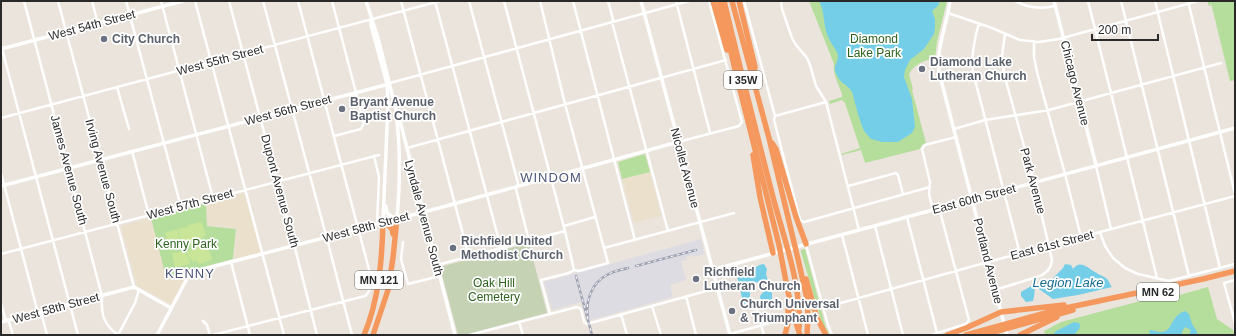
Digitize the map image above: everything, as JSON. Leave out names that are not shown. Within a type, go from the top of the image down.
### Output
[{"type":"highway","points":[[713,1],[740,100],[745,109]]},
{"type":"highway","points":[[719,1],[788,292],[790,309],[786,335]]},
{"type":"highway","name":"I 35W","points":[[724,1],[799,303],[799,335]]},
{"type":"highway","name":"I 35W","points":[[732,1],[769,138],[798,256],[807,299],[807,335]]},
{"type":"highway","points":[[739,1],[755,67],[753,78]]},
{"type":"highway","points":[[752,135],[750,140],[760,197],[773,253]]},
{"type":"highway","points":[[769,138],[776,149],[796,217],[806,244]]},
{"type":"highway","name":"MN 121","points":[[373,335],[388,290],[396,219]]},
{"type":"highway","points":[[384,222],[391,227],[393,231],[394,247]]},
{"type":"highway","name":"MN 121","points":[[364,335],[372,313],[380,272],[384,222]]},
{"type":"highway","points":[[798,256],[802,264],[817,318],[826,335]]},
{"type":"highway","name":"MN 62","points":[[966,335],[1056,310],[1235,271]]},
{"type":"highway","name":"MN 62","points":[[983,335],[1072,310],[1224,278],[1235,274]]},
{"type":"highway","points":[[947,335],[1001,315],[1094,302]]},
{"type":"highway","points":[[790,309],[799,335]]},
{"type":"highway","points":[[1020,335],[1072,310]]},
{"type":"street","name":"James Avenue South","points":[[24,1],[86,232],[102,296],[102,309],[109,328],[118,335]]},
{"type":"street","name":"Irving Avenue South","points":[[58,1],[134,287]]},
{"type":"street","points":[[92,1],[98,24]]},
{"type":"street","points":[[126,1],[181,207]]},
{"type":"street","points":[[160,1],[180,70],[213,198]]},
{"type":"street","name":"West 54th Street","points":[[1,48],[35,41],[184,1]]},
{"type":"street","points":[[195,1],[284,335]]},
{"type":"street","name":"Dupont Avenue South","points":[[229,1],[295,246],[317,335]]},
{"type":"street","points":[[263,1],[276,45],[352,335]]},
{"type":"street","points":[[213,335],[368,294],[371,277],[298,1]]},
{"type":"street","points":[[332,1],[364,121],[361,129],[334,136]]},
{"type":"street","points":[[366,1],[371,25],[393,100],[398,125],[400,160],[396,219],[387,213],[384,199]]},
{"type":"street","points":[[401,1],[468,257]]},
{"type":"street","name":"West 55th Street","points":[[1,118],[440,1]]},
{"type":"street","points":[[469,1],[518,183],[516,189],[529,240]]},
{"type":"street","points":[[504,1],[564,226],[574,270]]},
{"type":"street","points":[[540,1],[565,104],[608,263],[579,271],[574,270],[569,273],[541,280],[550,314]]},
{"type":"street","points":[[573,1],[635,240]]},
{"type":"street","points":[[608,1],[613,19],[612,22],[668,231]]},
{"type":"street","name":"Nicollet Avenue","points":[[641,1],[730,334]]},
{"type":"street","name":"West 56th Street","points":[[3,185],[388,84],[688,1]]},
{"type":"street","points":[[678,142],[739,126],[742,122],[709,1]]},
{"type":"street","points":[[744,1],[800,220],[804,222],[930,187]]},
{"type":"street","points":[[781,1],[782,9],[792,38],[810,64],[816,86],[826,102],[859,230]]},
{"type":"street","name":"Portland Avenue","points":[[950,1],[939,46],[938,66],[1007,334]]},
{"type":"street","points":[[1015,1],[1035,8],[1056,6]]},
{"type":"street","name":"Chicago Avenue","points":[[1054,1],[1096,165]]},
{"type":"street","points":[[1088,1],[1157,278]]},
{"type":"street","points":[[1121,1],[1189,276]]},
{"type":"street","points":[[1155,1],[1220,268]]},
{"type":"street","points":[[948,13],[1020,40],[1047,41],[1158,12],[1189,2],[1198,1]]},
{"type":"street","points":[[435,2],[501,248]]},
{"type":"street","points":[[1189,2],[1235,195]]},
{"type":"street","points":[[677,3],[710,134]]},
{"type":"street","points":[[979,24],[973,43],[973,72],[1020,254]]},
{"type":"street","name":"Park Avenue","points":[[995,290],[1047,273],[1052,265],[1050,246],[1003,68],[1003,47],[1005,34]]},
{"type":"street","points":[[1034,41],[1035,65],[1081,237]]},
{"type":"street","points":[[1,48],[78,335]]},
{"type":"street","points":[[406,148],[726,60]]},
{"type":"street","points":[[954,129],[985,120],[1048,110],[1221,63]]},
{"type":"street","points":[[384,222],[388,84]]},
{"type":"street","points":[[117,87],[128,129]]},
{"type":"street","name":"Lyndale Avenue South","points":[[393,100],[399,117],[455,335]]},
{"type":"street","points":[[774,116],[826,102]]},
{"type":"street","name":"East 60th Street","points":[[712,270],[1235,128]]},
{"type":"street","points":[[933,210],[929,194],[930,182],[922,152],[923,147],[928,144],[956,136]]},
{"type":"street","name":"West 58th Street","points":[[171,308],[192,272],[488,195],[678,142]]},
{"type":"street","points":[[132,151],[150,215]]},
{"type":"street","name":"West 57th Street","points":[[1,254],[379,155]]},
{"type":"street","points":[[374,156],[378,177],[377,224]]},
{"type":"street","points":[[1096,165],[1111,229]]},
{"type":"street","points":[[1,173],[3,185],[39,312],[47,335]]},
{"type":"street","points":[[848,186],[896,173],[898,175],[903,194]]},
{"type":"street","name":"East 61st Street","points":[[823,308],[988,262],[1174,213],[1235,195]]},
{"type":"street","points":[[931,335],[966,324],[969,320],[939,208]]},
{"type":"street","points":[[604,248],[734,213]]},
{"type":"street","points":[[564,226],[596,217]]},
{"type":"street","points":[[907,217],[937,333]]},
{"type":"street","points":[[875,226],[903,335]]},
{"type":"street","points":[[437,265],[565,231]]},
{"type":"street","points":[[1100,232],[1109,252],[1119,263],[1131,271],[1152,277],[1169,281],[1235,264]]},
{"type":"street","points":[[842,235],[868,335]]},
{"type":"street","points":[[403,242],[401,258],[408,284],[440,276]]},
{"type":"street","points":[[806,244],[823,308],[832,335]]},
{"type":"street","points":[[231,262],[250,335]]},
{"type":"street","points":[[1235,280],[1224,283],[1235,323]]},
{"type":"street","points":[[134,287],[171,308],[157,335]]},
{"type":"street","name":"West 58th Street","points":[[1,322],[134,287]]},
{"type":"street","points":[[470,335],[577,307],[580,309],[585,323],[587,324],[717,288]]},
{"type":"street","points":[[118,335],[135,303],[139,290]]},
{"type":"street","points":[[686,296],[696,335]]},
{"type":"street","points":[[1,303],[5,318],[9,322],[13,335]]},
{"type":"street","points":[[755,304],[764,335]]},
{"type":"street","points":[[652,306],[661,335]]},
{"type":"street","points":[[621,314],[627,335]]},
{"type":"street","points":[[730,334],[777,320]]},
{"type":"street","points":[[203,321],[207,325],[210,335]]},
{"type":"street","points":[[519,322],[523,335]]},
{"type":"shaded area","points":[[650,172],[661,216],[634,223],[622,179]]},
{"type":"shaded area","points":[[244,193],[261,253],[234,259],[237,228],[207,225],[207,203]]},
{"type":"shaded area","points":[[151,218],[166,277],[189,271],[171,304],[137,286],[121,226]]},
{"type":"shaded area","points":[[701,239],[705,254],[693,257],[692,255],[686,257],[687,260],[681,261],[686,280],[670,285],[673,297],[587,321],[581,302],[552,310],[544,282]]},
{"type":"green space","name":"Diamond Lake Park","points":[[809,1],[947,1],[937,42],[935,58],[917,65],[909,74],[926,143],[922,145],[920,149],[865,163],[861,150],[841,154],[860,148],[845,103],[842,100],[830,104],[829,101],[842,97],[842,94],[835,75],[834,64]]},
{"type":"green space","points":[[1207,1],[1235,1],[1235,80],[1230,81],[1211,3],[1209,6]]},
{"type":"green space","points":[[645,154],[650,172],[622,179],[618,162]]},
{"type":"green space","name":"Kenny Park","points":[[206,203],[207,226],[236,229],[233,259],[166,277],[151,218]]},
{"type":"green space","points":[[200,222],[202,223],[206,235],[201,239],[194,238],[195,243],[183,246],[178,229]]},
{"type":"green space","points":[[177,229],[182,247],[170,250],[165,233]]},
{"type":"green space","points":[[200,242],[208,248],[212,259],[199,264],[196,260],[193,262],[186,253]]},
{"type":"green space","name":"Oak Hill Cemetery","points":[[529,243],[547,313],[464,335],[458,335],[440,267]]},
{"type":"green space","points":[[805,249],[826,328],[830,335],[823,326],[801,252],[801,250]]},
{"type":"green space","points":[[172,253],[185,253],[189,258],[190,264],[175,267]]},
{"type":"green space","points":[[1208,287],[1217,319],[1233,330],[1235,335],[1045,335],[1044,331],[1061,322],[1171,293],[1176,296]]},
{"type":"water","name":"Diamond Lake Park","points":[[819,1],[940,1],[938,6],[932,11],[935,19],[934,34],[924,49],[910,60],[905,70],[904,77],[912,99],[915,127],[912,133],[898,142],[882,142],[871,139],[864,131],[852,92],[839,79],[835,71],[838,56],[828,37]]},
{"type":"water","points":[[764,264],[767,269],[766,274],[772,294],[772,302],[766,305],[761,302],[760,296],[765,290],[766,286],[763,283],[753,282],[751,284],[749,304],[746,305],[743,302],[737,276],[738,274],[751,271],[759,265]]},
{"type":"water","name":"Legion Lake","points":[[1065,264],[1071,265],[1073,269],[1078,265],[1084,265],[1106,278],[1112,287],[1053,299],[1039,289],[1040,284],[1051,280]]},
{"type":"water","name":"Legion Lake","points":[[1033,285],[1035,291],[1033,301],[1026,302],[1021,296],[1021,292]]},
{"type":"water","points":[[1185,311],[1189,314],[1198,335],[1189,335],[1191,330],[1185,327],[1181,335],[1149,335],[1150,330],[1159,332],[1166,331],[1177,316]]},
{"type":"water","points":[[1074,322],[1079,323],[1080,326],[1074,335],[1053,335],[1056,331]]},
{"type":"railway","points":[[636,266],[696,250]]},
{"type":"railway","points":[[588,319],[587,306],[593,288],[601,278],[628,268]]},
{"type":"railway","points":[[576,276],[592,335]]},
{"type":"place","name":"City Church","points":[[104,39]]},
{"type":"place","name":"Diamond Lake Lutheran Church","points":[[922,69]]},
{"type":"place","name":"Bryant Avenue Baptist Church","points":[[342,109]]},
{"type":"place","name":"Richfield United Methodist Church","points":[[453,248]]},
{"type":"place","name":"Richfield Lutheran Church","points":[[696,279]]},
{"type":"place","name":"Church Universal & Triumphant","points":[[732,311]]},
{"type":"district","name":"WINDOM","points":[[551,177]]},
{"type":"district","name":"KENNY","points":[[190,273]]}]
